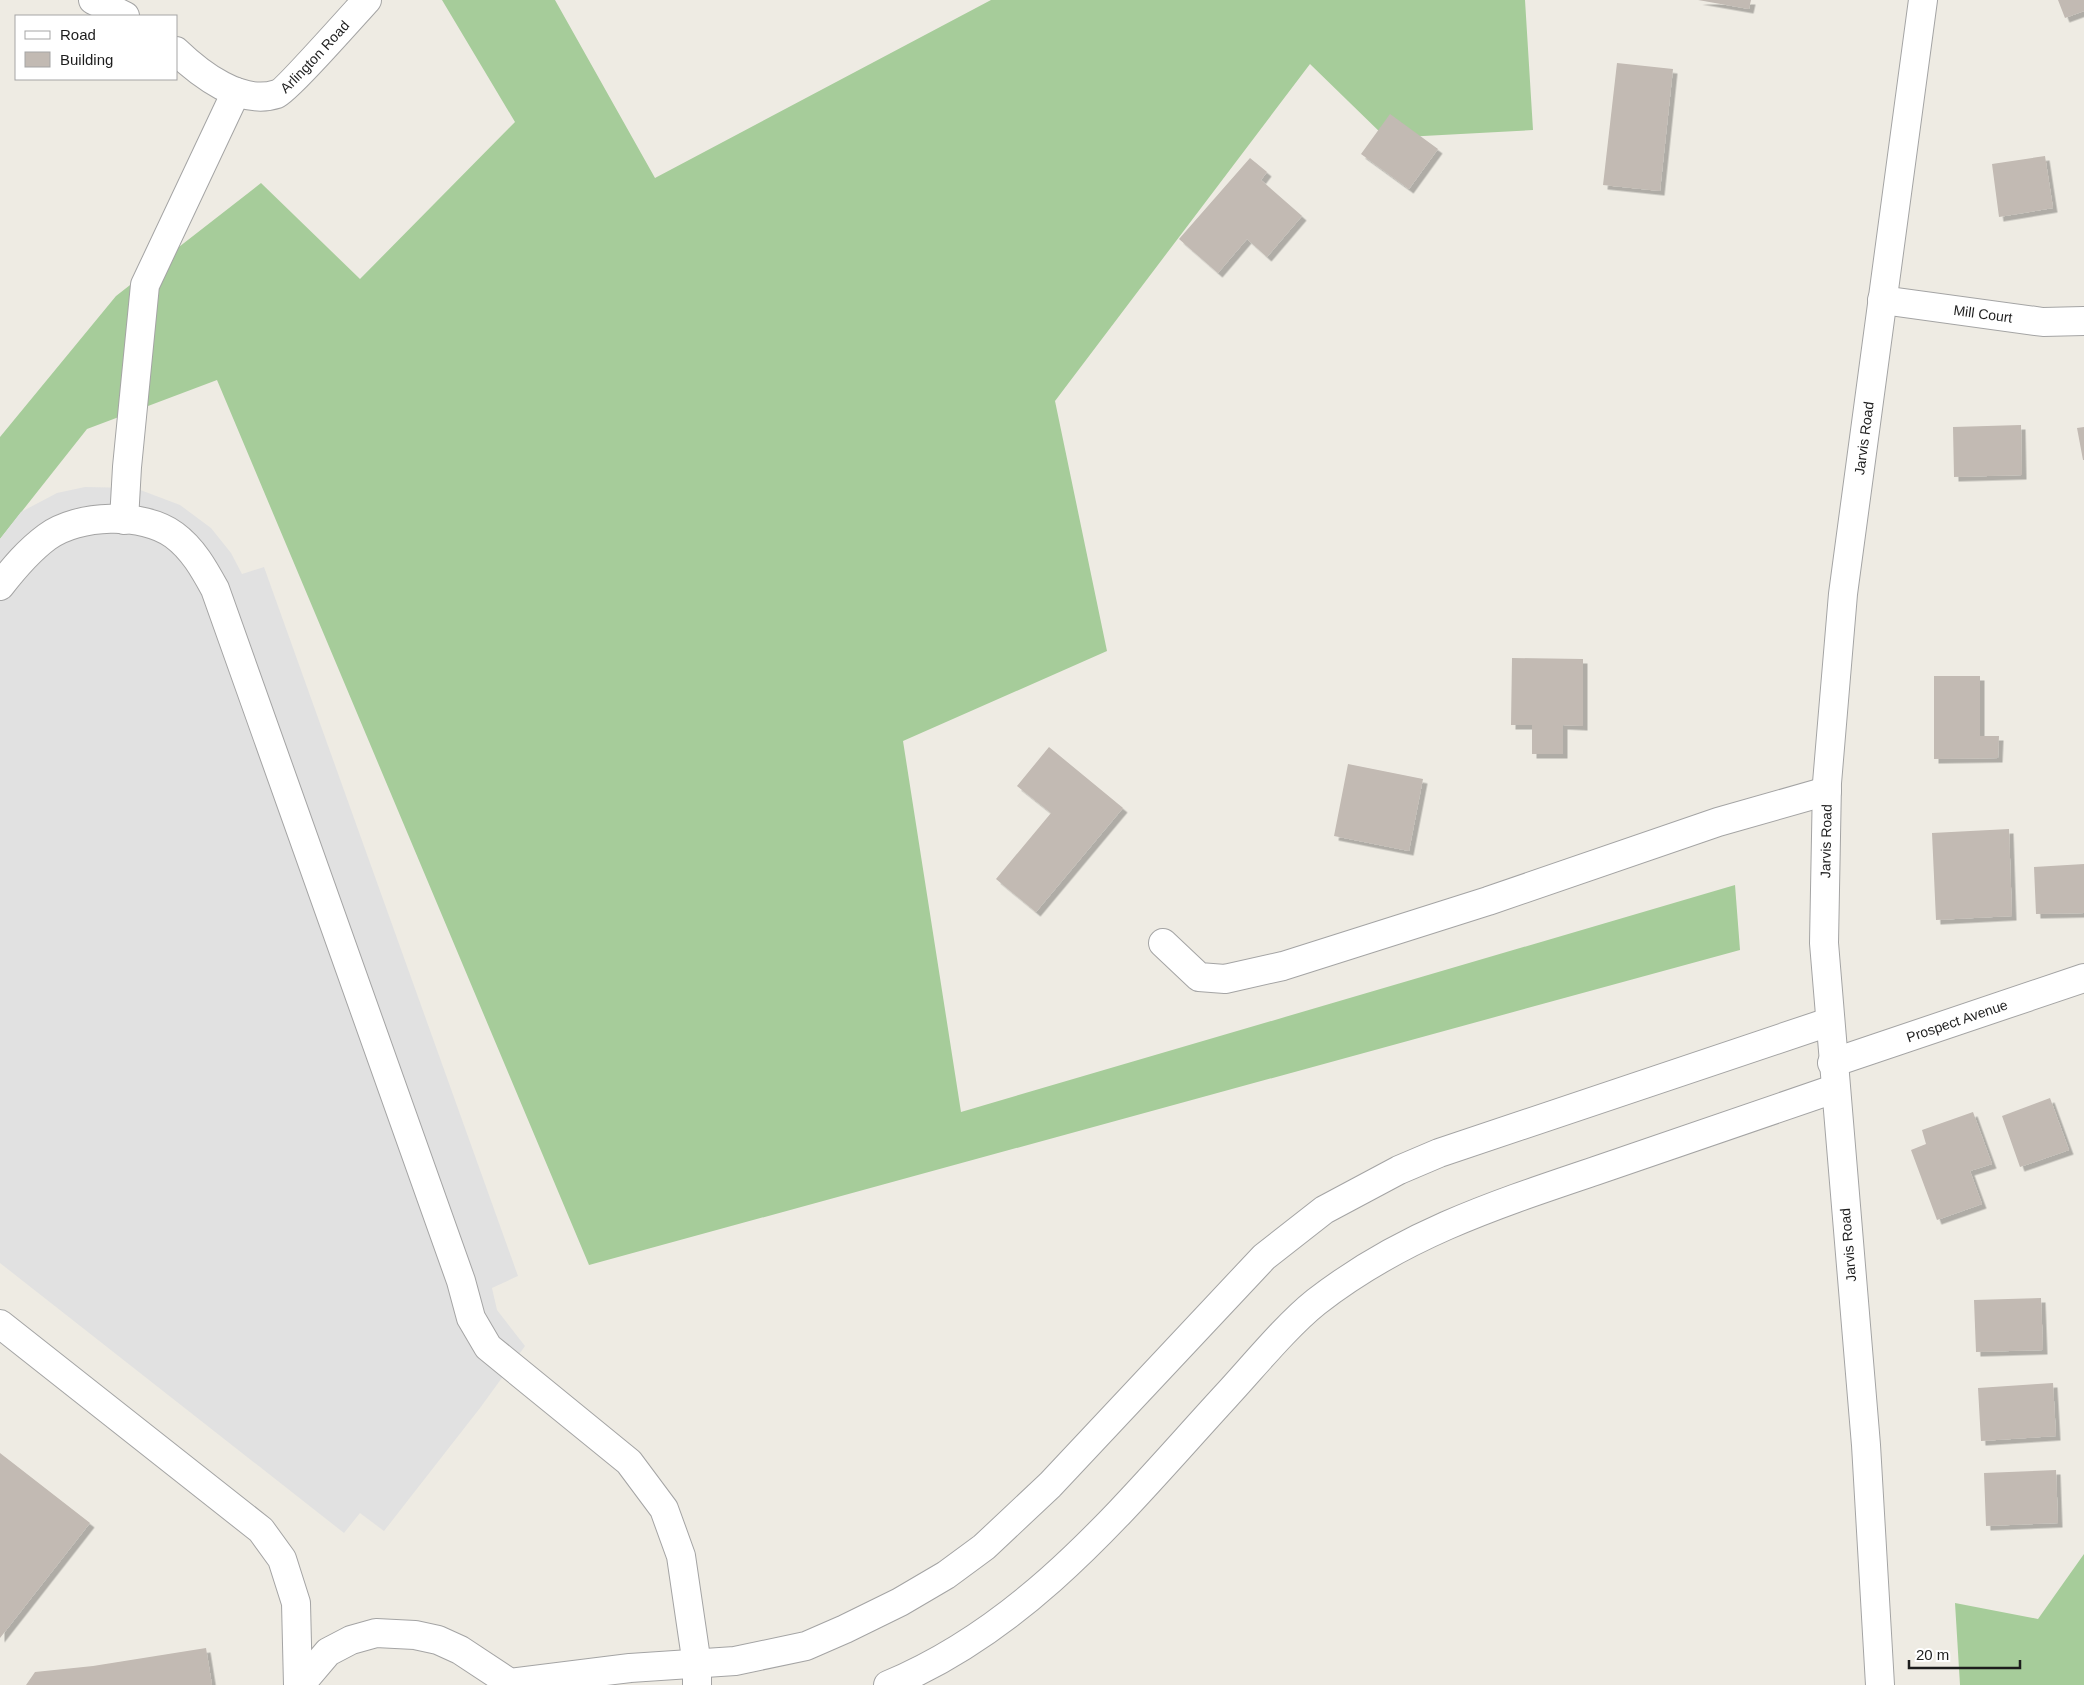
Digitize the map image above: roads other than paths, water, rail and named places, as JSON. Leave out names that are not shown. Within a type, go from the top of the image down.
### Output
[{"type":"street","points":[[93,0],[123,15]]},
{"type":"street","name":"Arlington Road","points":[[178,53],[194,68],[236,92],[256,97],[279,94],[367,0]]},
{"type":"street","name":"Jarvis Road","points":[[1880,1685],[1866,1444],[1834,1089],[1824,943],[1827,791],[1843,594],[1923,0]]},
{"type":"street","points":[[124,520],[127,466],[145,285],[236,92]]},
{"type":"street","name":"Mill Court","points":[[1882,300],[2044,322],[2084,321]]},
{"type":"street","points":[[0,586],[20,560],[48,536],[69,526],[94,520],[124,520],[152,523],[174,535],[198,558],[215,589],[461,1281],[471,1318],[488,1347],[628,1462],[664,1509],[681,1556],[697,1675]]},
{"type":"street","points":[[1163,943],[1199,977],[1225,979],[1263,970],[1488,901],[1718,822],[1827,791]]},
{"type":"street","name":"Prospect Avenue","points":[[1832,1063],[2084,978]]},
{"type":"street","points":[[299,1685],[328,1652],[351,1640],[376,1633],[415,1635],[438,1640],[497,1678],[510,1682],[630,1668],[697,1675],[735,1661],[806,1646],[900,1602],[946,1575],[984,1547],[1050,1485],[1264,1257],[1324,1210],[1399,1170],[1439,1153],[1829,1022]]},
{"type":"street","points":[[888,1685],[918,1672],[958,1650],[1039,1592],[1121,1510],[1313,1304],[1352,1275],[1408,1242],[1474,1212],[1834,1089]]},
{"type":"street","points":[[0,1324],[261,1530],[282,1559],[296,1602],[299,1685]]}]
